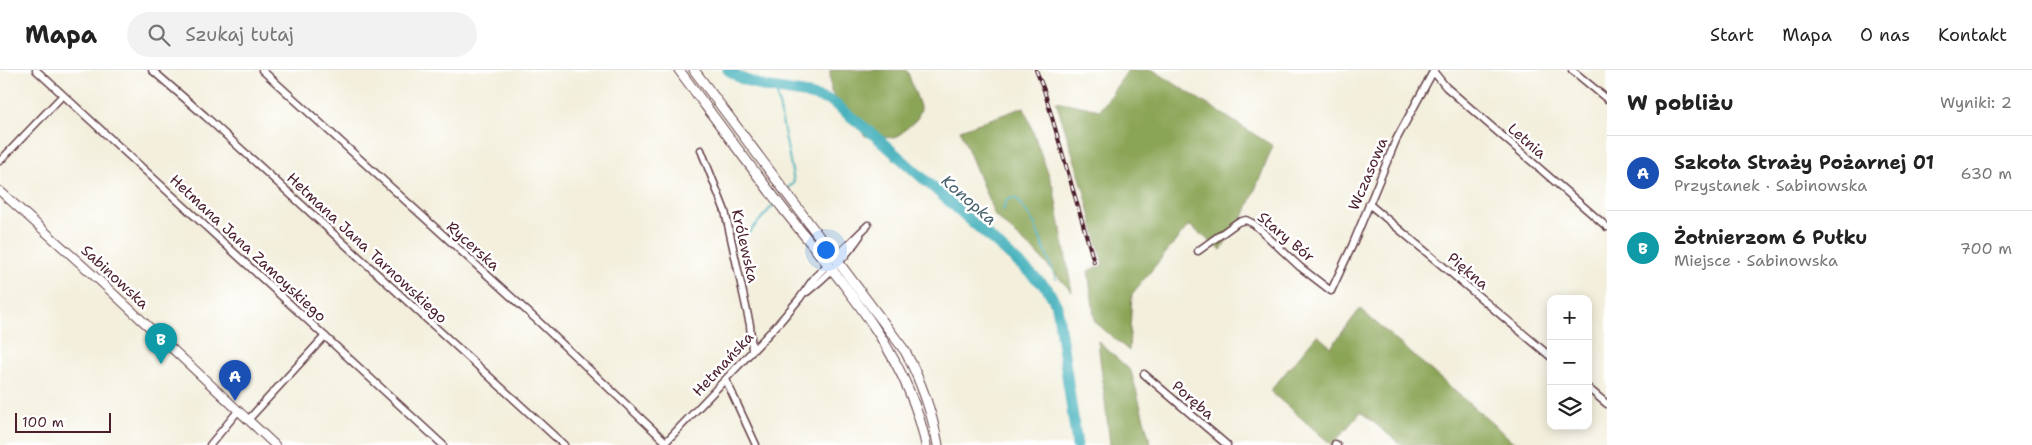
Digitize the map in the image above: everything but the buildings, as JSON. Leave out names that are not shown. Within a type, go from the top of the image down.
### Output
[{"type":"main road","points":[[679,70],[886,344],[901,371],[913,399],[926,445]]},
{"type":"main road","points":[[694,70],[891,330],[913,366],[934,424],[938,445]]},
{"type":"street","name":"Hetmana Jana Zamoyskiego","points":[[36,70],[443,445]]},
{"type":"street","name":"Hetmana Jana Tarnowskiego","points":[[152,70],[212,122],[564,445]]},
{"type":"street","name":"Rycerska","points":[[262,70],[539,322],[665,443]]},
{"type":"street","name":"Wczasowa","points":[[1330,291],[1345,262],[1396,140],[1434,70]]},
{"type":"street","name":"Letnia","points":[[1434,70],[1446,87],[1607,227]]},
{"type":"street","points":[[1572,70],[1607,99]]},
{"type":"street","points":[[0,161],[63,95]]},
{"type":"street","name":"Królewska","points":[[701,150],[725,211],[750,325],[752,351]]},
{"type":"street","name":"Sabinowska","points":[[0,191],[275,445]]},
{"type":"street","name":"Piękna","points":[[1369,204],[1547,354]]},
{"type":"street","name":"Stary Bór","points":[[1198,251],[1238,222],[1246,220],[1254,224],[1300,267],[1330,291]]},
{"type":"street","name":"Hetmańska","points":[[665,443],[726,380],[800,298],[814,278],[830,268],[837,260],[868,225],[851,250],[837,260]]},
{"type":"street","points":[[248,420],[325,336]]},
{"type":"street","name":"Poręba","points":[[1144,374],[1227,445]]},
{"type":"street","points":[[726,380],[756,445]]},
{"type":"street","points":[[1592,391],[1607,404]]},
{"type":"street","points":[[210,445],[238,411]]},
{"type":"green space","points":[[830,70],[907,70],[921,109],[917,119],[896,138],[865,136],[831,92]]},
{"type":"green space","points":[[1128,70],[1153,70],[1273,146],[1246,212],[1221,250],[1189,225],[1132,294],[1129,351],[1095,322],[1088,271],[1103,265],[1084,190],[1056,101],[1100,110]]},
{"type":"green space","points":[[1024,107],[1054,190],[1072,292],[1035,252],[995,216],[960,130]]},
{"type":"green space","points":[[1360,309],[1517,445],[1401,445],[1361,412],[1332,445],[1270,391],[1317,335],[1331,347]]},
{"type":"green space","points":[[1098,341],[1131,371],[1151,445],[1110,445]]},
{"type":"waterway","name":"Konopka","points":[[728,70],[740,78],[765,87],[803,93],[831,101],[874,135],[1047,288],[1057,306],[1077,445]]},
{"type":"waterway","points":[[776,89],[794,182],[787,190]]},
{"type":"waterway","points":[[1003,210],[1007,199],[1016,198],[1034,223],[1056,279]]},
{"type":"waterway","points":[[737,242],[746,236],[775,203]]},
{"type":"railway","points":[[1036,70],[1044,90],[1094,262]]},
{"type":"place","name":"Żołnierzom 6 Pułku","points":[[161,364]]},
{"type":"place","name":"Szkoła Straży Pożarnej 01","points":[[235,401]]}]
